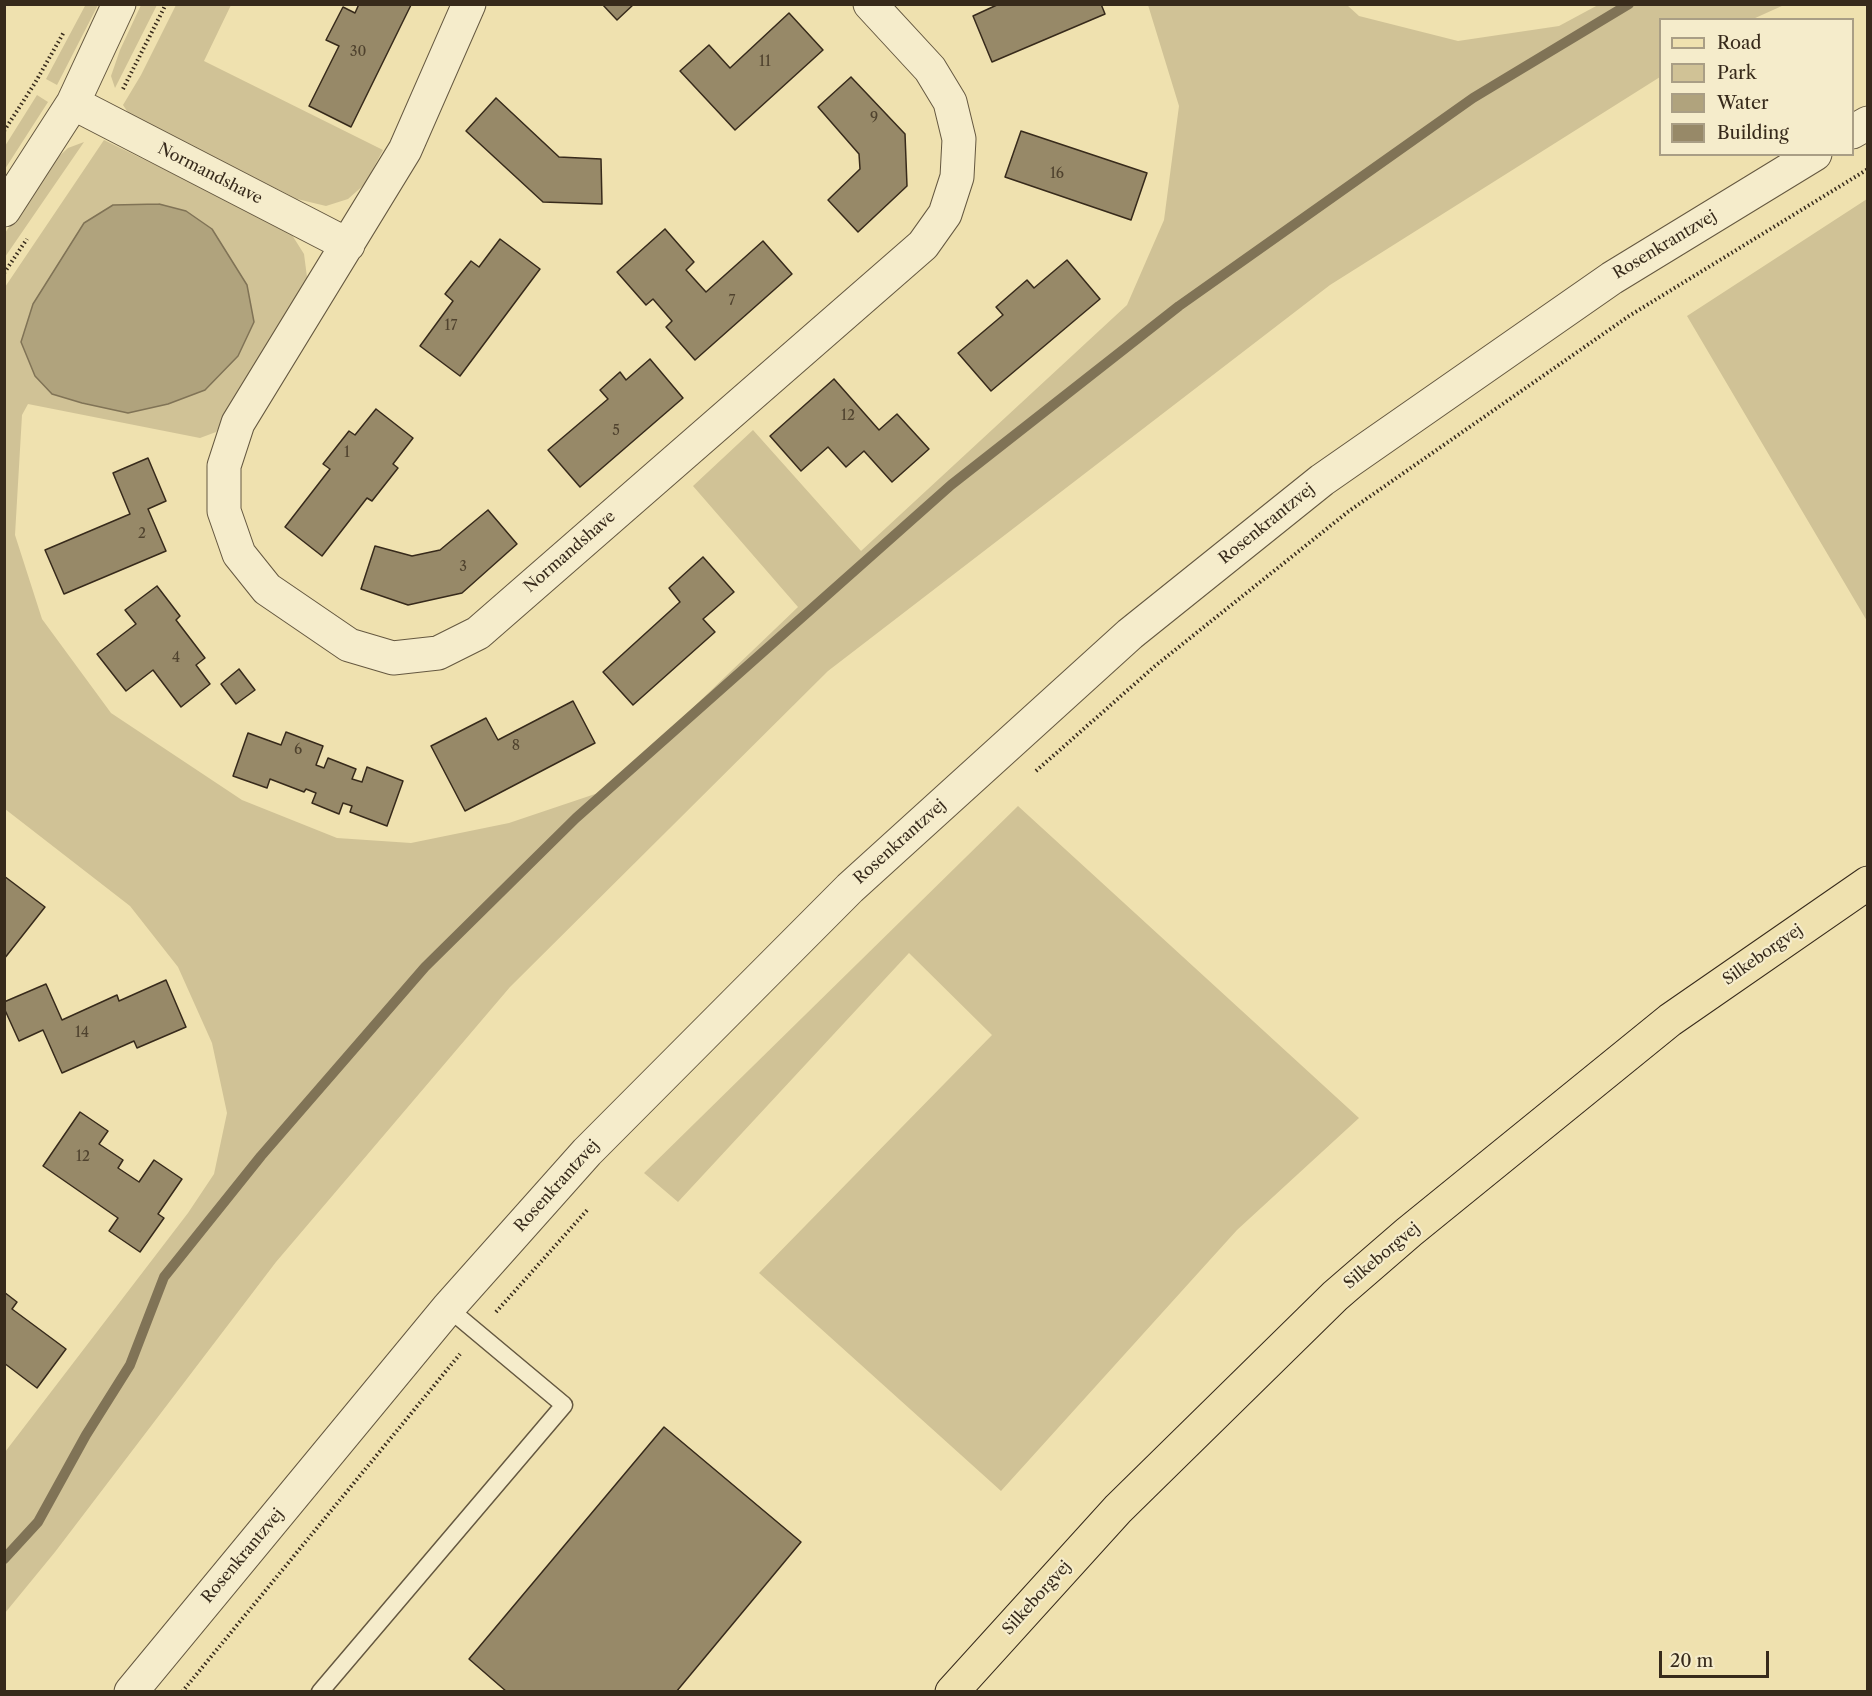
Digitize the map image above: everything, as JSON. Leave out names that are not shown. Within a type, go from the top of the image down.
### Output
[{"type":"main road","name":"Silkeborgvej","points":[[952,1692],[1118,1509],[1335,1296],[1419,1224],[1670,1020],[1868,884]]},
{"type":"street","points":[[4,210],[73,103],[119,4]]},
{"type":"street","name":"Normandshave","points":[[469,4],[405,150],[238,423],[224,466],[224,511],[239,554],[267,589],[350,645],[393,658],[438,653],[478,633],[923,245],[945,214],[957,177],[959,139],[950,102],[930,69],[870,4]]},
{"type":"street","name":"Normandshave","points":[[73,103],[348,245]]},
{"type":"street","points":[[1854,131],[1868,123]]},
{"type":"street","name":"Rosenkrantzvej","points":[[131,1692],[448,1308],[587,1152],[850,888],[1130,634],[1322,480],[1612,278],[1812,156]]},
{"type":"lane","points":[[320,1692],[564,1405],[448,1308]]},
{"type":"path","points":[[4,131],[35,83],[66,27]]},
{"type":"path","points":[[1033,774],[1155,666],[1349,511],[1629,316],[1868,169]]},
{"type":"path","points":[[182,1692],[477,1334],[592,1205]]},
{"type":"green space","points":[[86,4],[98,5],[57,85],[46,79]]},
{"type":"green space","points":[[141,5],[157,5],[115,88],[111,76],[120,50]]},
{"type":"green space","points":[[176,5],[231,5],[204,61],[383,150],[365,184],[348,199],[326,206],[297,199],[129,114],[123,105],[141,75]]},
{"type":"green space","points":[[1148,5],[1347,5],[1359,16],[1458,41],[1559,26],[1598,5],[1784,5],[1755,18],[1659,18],[1659,78],[1330,285],[828,671],[510,987],[276,1262],[55,1552],[5,1613],[5,1452],[188,1213],[214,1174],[227,1113],[212,1043],[178,967],[130,906],[5,809],[5,287],[104,140],[274,223],[292,235],[304,254],[307,277],[302,297],[216,432],[200,438],[28,404],[22,415],[15,535],[42,619],[111,713],[242,800],[337,838],[411,843],[509,823],[607,790],[798,607],[693,486],[753,430],[861,551],[1127,305],[1164,220],[1179,106]]},
{"type":"green space","points":[[37,95],[48,102],[5,169],[5,146]]},
{"type":"green space","points":[[84,142],[5,257],[5,233],[53,162],[68,148]]},
{"type":"green space","points":[[1867,199],[1867,621],[1687,316]]},
{"type":"green space","points":[[1018,806],[1359,1118],[1237,1230],[1001,1491],[759,1273],[992,1035],[909,953],[678,1202],[644,1173]]},
{"type":"water","points":[[159,204],[186,211],[212,229],[247,285],[254,322],[238,356],[205,390],[168,404],[128,413],[52,394],[35,376],[21,342],[33,304],[84,223],[113,205]]},
{"type":"building","points":[[359,4],[411,5],[351,127],[309,106],[339,46],[326,40],[343,7],[355,13]]},
{"type":"building","points":[[602,4],[634,4],[617,20]]},
{"type":"building","points":[[999,4],[1101,4],[1105,14],[992,62],[973,16]]},
{"type":"building","points":[[789,13],[823,50],[735,130],[680,71],[709,45],[730,68]]},
{"type":"building","points":[[851,77],[905,134],[907,186],[858,232],[828,200],[860,169],[859,154],[818,107]]},
{"type":"building","points":[[496,98],[559,157],[601,159],[602,204],[543,202],[466,131]]},
{"type":"building","points":[[1021,131],[1147,173],[1131,220],[1005,177]]},
{"type":"building","points":[[665,229],[694,262],[686,270],[706,292],[763,241],[792,274],[695,360],[666,327],[672,321],[653,299],[646,305],[617,272]]},
{"type":"building","points":[[500,239],[540,269],[460,376],[420,346],[453,301],[445,294],[471,261],[479,267]]},
{"type":"building","points":[[1067,260],[1100,299],[991,391],[958,353],[1003,315],[996,307],[1027,280],[1034,288]]},
{"type":"building","points":[[650,359],[683,398],[580,487],[548,450],[608,399],[600,390],[620,372],[626,380]]},
{"type":"building","points":[[834,379],[879,430],[897,414],[929,449],[892,482],[864,451],[846,467],[828,447],[801,471],[770,436]]},
{"type":"building","points":[[376,409],[413,438],[393,464],[398,468],[372,501],[367,498],[322,556],[285,527],[330,469],[323,464],[349,431],[355,435]]},
{"type":"building","points":[[148,458],[166,501],[148,509],[166,551],[64,594],[45,550],[130,514],[113,473]]},
{"type":"building","points":[[488,510],[517,544],[462,593],[408,605],[361,589],[375,546],[412,556],[440,550]]},
{"type":"building","points":[[703,557],[734,592],[703,619],[715,632],[633,705],[603,672],[680,602],[669,588]]},
{"type":"building","points":[[157,586],[180,616],[176,620],[205,658],[196,665],[210,684],[181,707],[153,670],[126,691],[97,654],[136,624],[125,610]]},
{"type":"building","points":[[239,669],[255,690],[236,704],[221,684]]},
{"type":"building","points":[[573,701],[595,743],[465,811],[431,746],[486,718],[498,740]]},
{"type":"building","points":[[286,732],[323,746],[316,765],[324,768],[328,758],[356,769],[352,779],[362,782],[367,767],[403,781],[387,826],[350,812],[352,806],[343,803],[339,814],[312,803],[316,793],[306,789],[304,792],[270,779],[267,788],[233,776],[248,733],[281,745]]},
{"type":"building","points":[[4,876],[45,907],[4,959]]},
{"type":"building","points":[[166,980],[186,1027],[137,1048],[134,1041],[62,1073],[43,1030],[19,1041],[4,1008],[4,1002],[46,984],[62,1020],[117,995],[119,1001]]},
{"type":"building","points":[[80,1112],[108,1131],[99,1144],[123,1160],[118,1168],[139,1182],[154,1160],[182,1179],[158,1214],[164,1218],[140,1252],[109,1231],[118,1218],[43,1166]]},
{"type":"building","points":[[4,1292],[17,1302],[12,1309],[66,1349],[37,1388],[4,1363]]},
{"type":"building","points":[[664,1427],[801,1542],[676,1692],[507,1692],[469,1659]]},
{"type":"waterway","points":[[4,1559],[38,1522],[86,1435],[130,1365],[164,1277],[261,1156],[425,967],[576,818],[951,485],[1179,306],[1473,98],[1629,4]]}]
